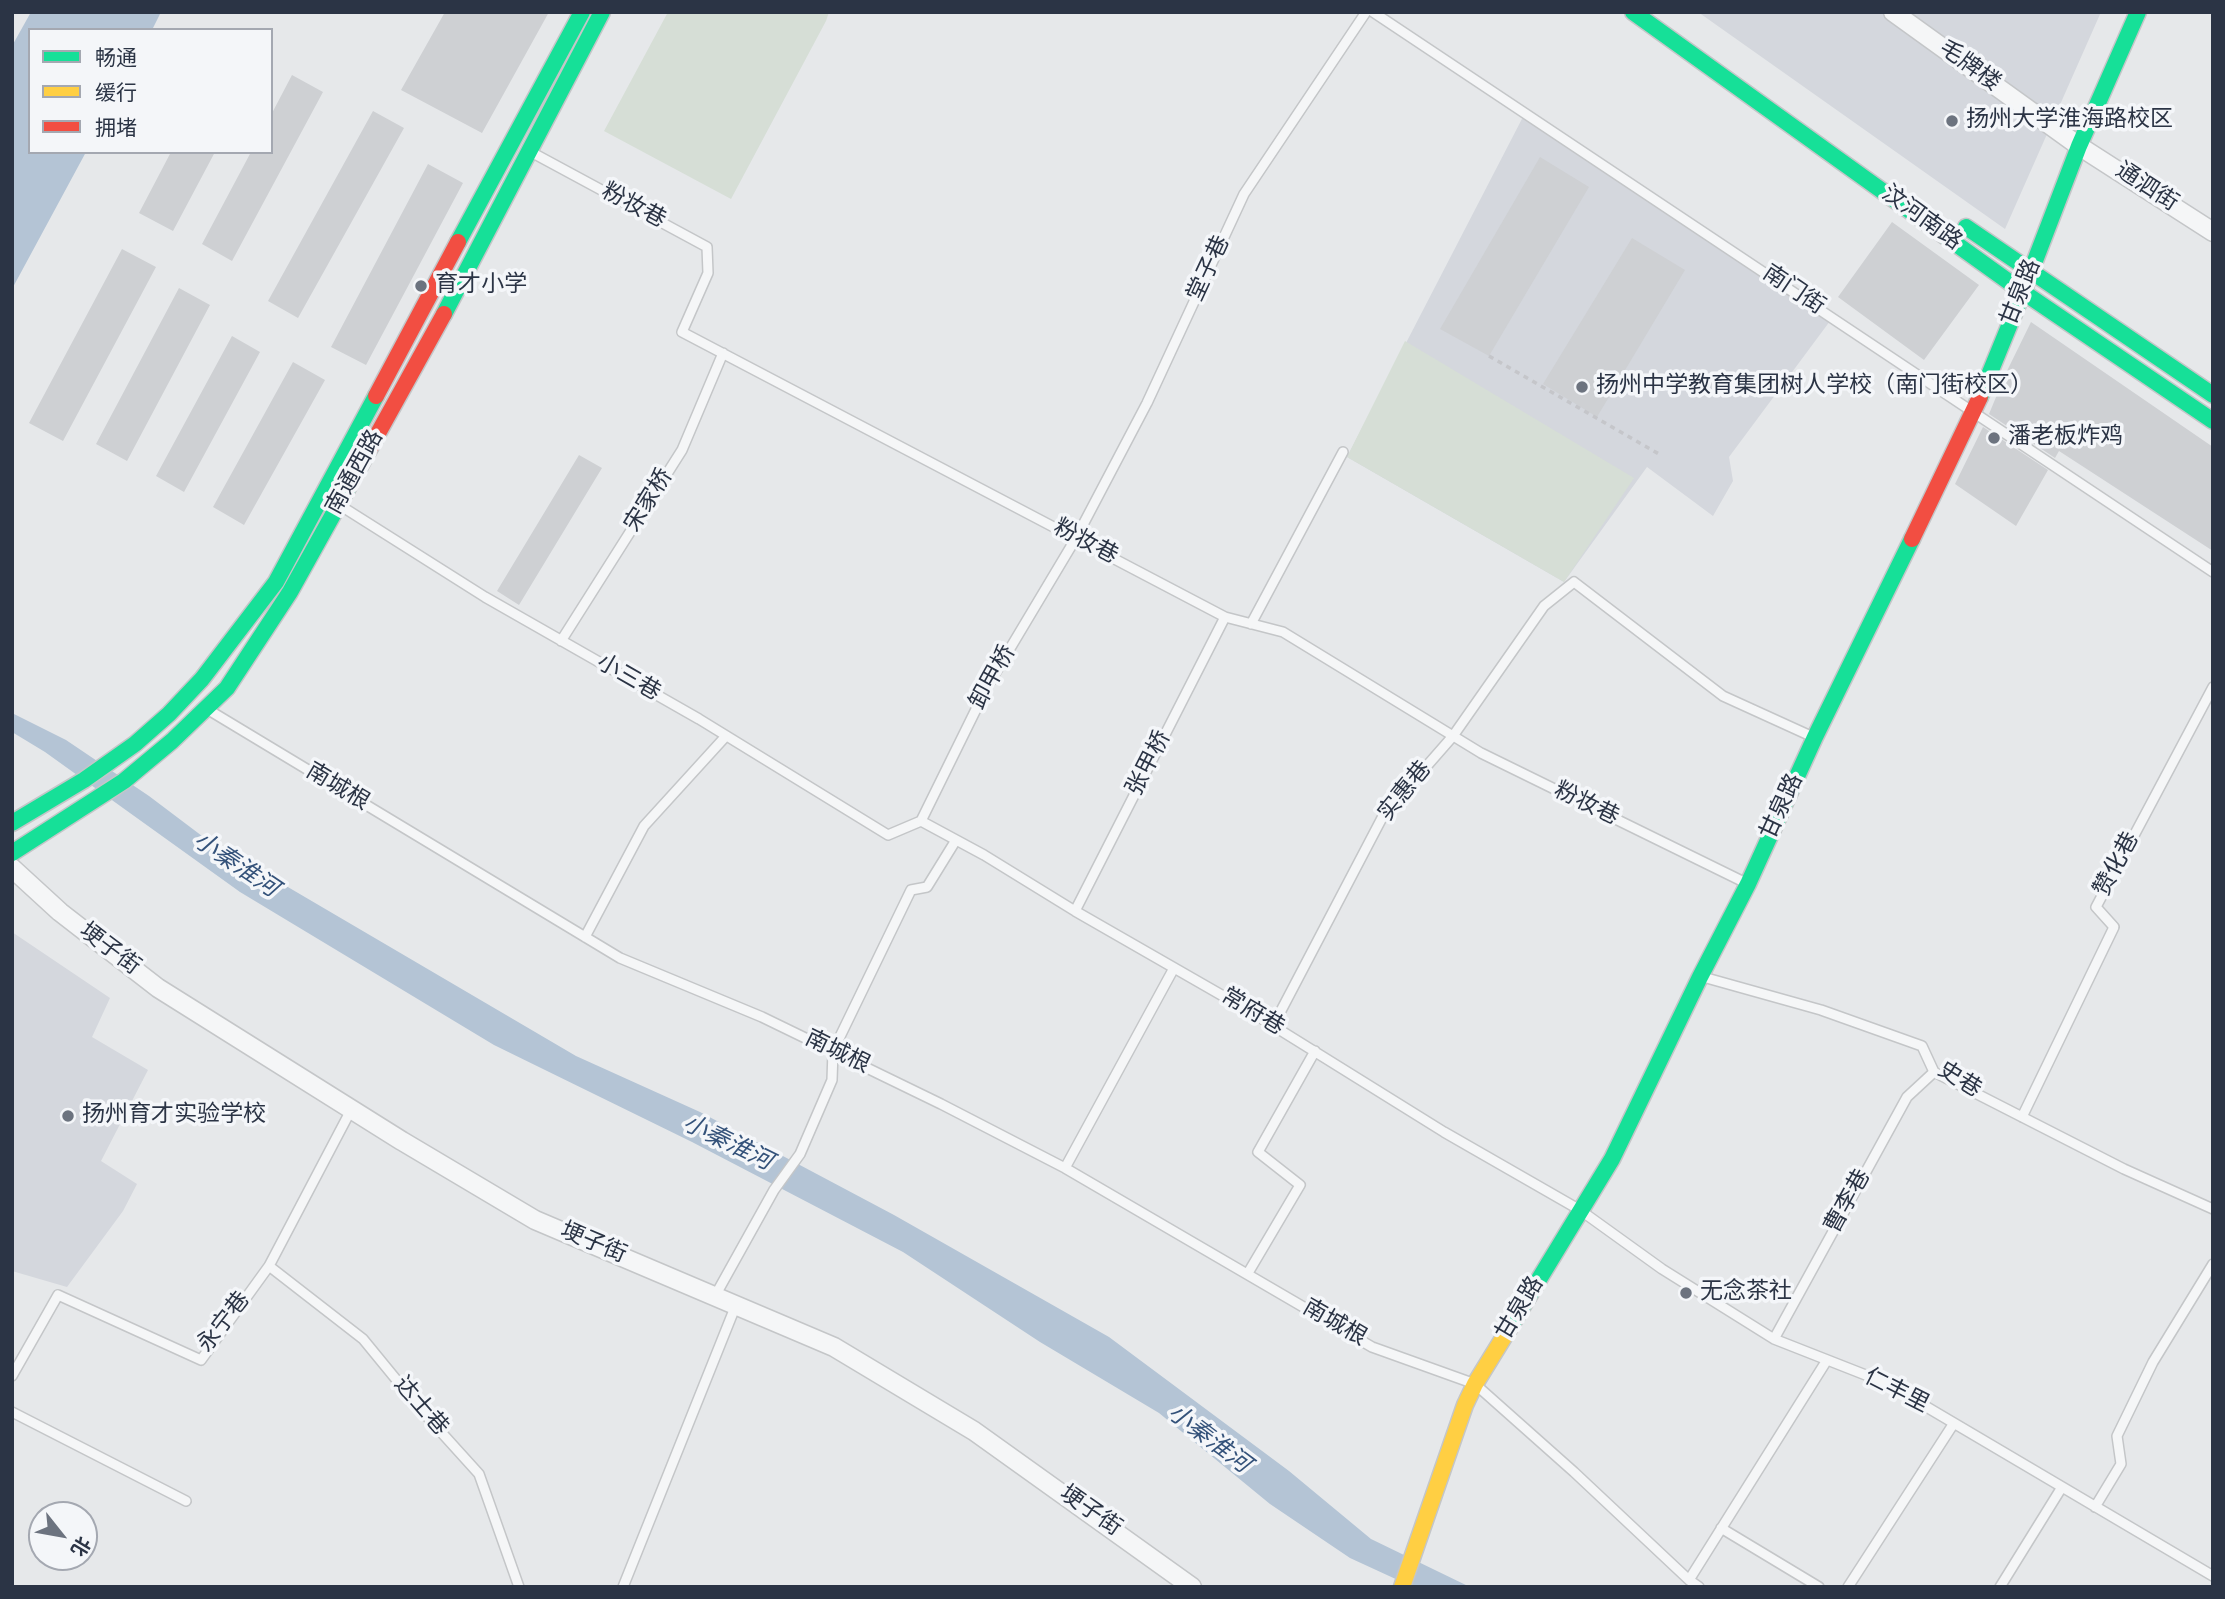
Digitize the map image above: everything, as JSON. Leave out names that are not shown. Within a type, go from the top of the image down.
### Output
[{"type":"main road","name":"南通西路","points":[[12,823],[73,787],[152,730],[214,666],[276,582],[582,12]]},
{"type":"main road","name":"南通西路","points":[[12,853],[124,781],[172,741],[227,688],[283,602],[339,504],[457,291],[602,12]]},
{"type":"main road","name":"汶河南路","points":[[1633,12],[2023,292],[2213,421]]},
{"type":"main road","name":"甘泉路","points":[[1402,1587],[1465,1405],[1475,1384],[1612,1159],[1748,884],[1815,737],[1974,411],[2079,146],[2138,12]]},
{"type":"main road","name":"汶河南路","points":[[1952,218],[2213,395]]},
{"type":"street","name":"毛牌楼","points":[[1893,12],[2079,146]]},
{"type":"street","name":"通泗街","points":[[2079,146],[2213,232]]},
{"type":"street","name":"埂子街","points":[[12,868],[60,912],[159,988],[351,1110],[535,1220],[834,1347],[974,1431],[1192,1587]]},
{"type":"lane","name":"堂子巷","points":[[1076,538],[1147,403],[1244,194],[1366,12]]},
{"type":"lane","name":"南门街","points":[[1373,12],[2213,572]]},
{"type":"lane","name":"粉妆巷","points":[[530,151],[707,247],[708,273],[682,332],[1225,617],[1283,632],[1481,753],[1748,884]]},
{"type":"lane","name":"宋家桥","points":[[561,641],[682,450],[723,353]]},
{"type":"lane","points":[[1251,624],[1343,452]]},
{"type":"lane","name":"小三巷","points":[[339,504],[485,597],[726,736],[888,835],[920,821]]},
{"type":"lane","name":"卸甲桥","points":[[920,821],[987,687],[1076,538]]},
{"type":"lane","name":"实惠巷","points":[[1273,1026],[1383,816],[1453,736],[1544,606],[1574,582],[1723,696],[1815,737]]},
{"type":"lane","name":"张甲桥","points":[[1074,911],[1225,617]]},
{"type":"lane","name":"赞化巷","points":[[2022,1117],[2114,927],[2096,907],[2213,687]]},
{"type":"lane","name":"南城根","points":[[206,708],[620,958],[762,1017],[1065,1168],[1372,1347],[1475,1384]]},
{"type":"lane","points":[[585,937],[644,826],[726,736]]},
{"type":"lane","name":"常府巷","points":[[920,821],[1273,1026],[1444,1132],[1580,1210]]},
{"type":"lane","points":[[715,1296],[774,1190],[800,1154],[832,1080],[833,1051],[911,890],[926,887],[956,840]]},
{"type":"lane","points":[[1065,1168],[1174,968]]},
{"type":"lane","name":"史巷","points":[[1700,977],[1821,1010],[1922,1046],[1934,1072],[2123,1169],[2213,1209]]},
{"type":"lane","points":[[1248,1273],[1300,1185],[1258,1152],[1315,1051]]},
{"type":"lane","name":"曹李巷","points":[[1774,1339],[1907,1097],[1934,1072]]},
{"type":"lane","name":"永宁巷","points":[[12,1376],[58,1295],[201,1360],[269,1266],[351,1110]]},
{"type":"lane","name":"仁丰里","points":[[1580,1210],[1662,1269],[1774,1339],[1886,1383],[2213,1576]]},
{"type":"lane","points":[[2095,1507],[2121,1464],[2117,1436],[2129,1411],[2153,1362],[2213,1264]]},
{"type":"lane","name":"达士巷","points":[[269,1266],[363,1339],[479,1474],[519,1587]]},
{"type":"lane","points":[[623,1587],[736,1306]]},
{"type":"lane","points":[[1689,1580],[1827,1360]]},
{"type":"lane","points":[[1475,1384],[1699,1587]]},
{"type":"lane","points":[[12,1412],[186,1501]]},
{"type":"lane","points":[[1848,1587],[1954,1423]]},
{"type":"lane","points":[[2000,1587],[2062,1487]]},
{"type":"lane","points":[[1721,1528],[1819,1587]]},
{"type":"path","points":[[1489,356],[1659,454]]},
{"type":"shaded area","points":[[668,12],[829,12],[731,199],[604,131]]},
{"type":"shaded area","name":"扬州大学淮海路校区","points":[[1698,12],[2101,12],[2005,229]]},
{"type":"shaded area","name":"扬州中学教育集团树人学校（南门街校区）","points":[[1525,113],[1833,317],[1729,457],[1733,481],[1713,516],[1647,467],[1564,582],[1347,457]]},
{"type":"shaded area","points":[[1405,341],[1634,478],[1564,582],[1347,457]]},
{"type":"shaded area","name":"扬州育才实验学校","points":[[12,932],[110,998],[92,1037],[148,1070],[101,1161],[137,1184],[123,1211],[67,1287],[12,1271]]},
{"type":"water","points":[[31,12],[161,12],[153,28],[28,28],[28,154],[85,154],[12,289],[12,46]]},
{"type":"water","name":"小秦淮河","points":[[12,713],[66,740],[149,796],[206,839],[576,1056],[700,1112],[894,1215],[1109,1337],[1289,1471],[1371,1539],[1470,1587],[1413,1587],[1350,1558],[1270,1504],[1159,1413],[1040,1342],[903,1252],[692,1142],[494,1045],[240,892],[45,752],[12,732]]},
{"type":"building","points":[[445,12],[549,12],[482,133],[401,90]]},
{"type":"building","points":[[292,75],[323,92],[232,261],[202,244],[250,154],[273,154],[273,111]]},
{"type":"building","points":[[373,111],[404,128],[298,318],[268,301]]},
{"type":"building","points":[[170,154],[214,154],[173,231],[139,213]]},
{"type":"building","points":[[1540,157],[1589,187],[1489,356],[1440,329]]},
{"type":"building","points":[[428,164],[463,183],[366,365],[331,347]]},
{"type":"building","points":[[1892,222],[1979,285],[1924,360],[1838,297]]},
{"type":"building","points":[[1632,238],[1685,270],[1597,417],[1543,384]]},
{"type":"building","points":[[122,249],[156,267],[63,441],[29,423]]},
{"type":"building","points":[[179,288],[210,305],[127,461],[96,444]]},
{"type":"building","points":[[2031,322],[2213,447],[2213,551],[2059,451],[2055,458],[1989,414]]},
{"type":"building","points":[[232,336],[260,352],[184,492],[156,476]]},
{"type":"building","points":[[293,362],[325,380],[244,525],[213,507]]},
{"type":"building","points":[[1983,427],[2048,470],[2016,526],[1955,484]]},
{"type":"building","points":[[579,455],[602,468],[519,605],[497,591]]},
{"type":"traffic: fast","points":[[458,242],[582,12]]},
{"type":"traffic: fast","points":[[444,314],[602,12]]},
{"type":"traffic: fast","points":[[1633,12],[2023,292],[2213,421]]},
{"type":"traffic: fast","points":[[1980,397],[2079,146],[2138,12]]},
{"type":"traffic: fast","points":[[1966,227],[2213,395]]},
{"type":"traffic: fast","points":[[12,823],[84,780],[135,744],[169,714],[202,679],[276,582],[376,396]]},
{"type":"traffic: fast","points":[[12,853],[124,781],[172,741],[227,688],[290,592],[355,475]]},
{"type":"traffic: fast","points":[[1507,1332],[1612,1159],[1748,884],[1815,737],[1912,539]]},
{"type":"traffic: slow","points":[[1402,1587],[1465,1405],[1507,1332]]},
{"type":"traffic: jam","points":[[376,396],[458,242]]},
{"type":"traffic: jam","points":[[355,475],[444,314]]},
{"type":"traffic: jam","points":[[1912,539],[1980,397]]},
{"type":"place","name":"扬州大学淮海路校区","points":[[1952,121]]},
{"type":"place","name":"育才小学","points":[[421,286]]},
{"type":"place","name":"扬州中学教育集团树人学校（南门街校区）","points":[[1582,387]]},
{"type":"place","name":"潘老板炸鸡","points":[[1994,438]]},
{"type":"place","name":"扬州育才实验学校","points":[[68,1116]]},
{"type":"place","name":"无念茶社","points":[[1686,1293]]}]
